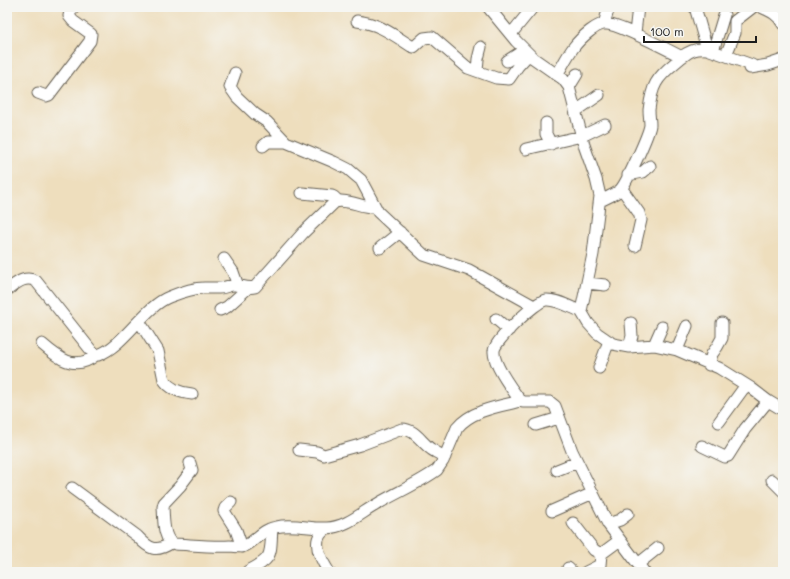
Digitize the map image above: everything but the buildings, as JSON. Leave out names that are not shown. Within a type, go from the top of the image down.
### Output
[{"type":"street","points":[[38,93],[46,96],[49,95],[90,41],[91,34],[70,18],[69,14],[73,7]]},
{"type":"street","points":[[488,7],[527,52],[557,75],[569,87],[582,136],[596,179],[600,201],[593,254],[581,311]]},
{"type":"street","points":[[511,34],[533,7]]},
{"type":"street","points":[[604,24],[609,7]]},
{"type":"street","points":[[635,33],[638,7]]},
{"type":"street","points":[[695,7],[710,50]]},
{"type":"street","points":[[726,56],[735,33],[735,21],[753,7]]},
{"type":"street","points":[[761,7],[774,13],[783,24]]},
{"type":"street","points":[[710,50],[724,15]]},
{"type":"street","points":[[357,21],[370,23],[384,29],[414,47],[424,38],[432,37],[448,48],[463,64],[496,78],[509,79],[527,52]]},
{"type":"street","points":[[557,75],[575,44],[596,27],[604,24],[609,24],[635,33],[682,57]]},
{"type":"street","points":[[477,70],[481,47]]},
{"type":"street","points":[[600,201],[617,193],[622,188],[649,128],[649,109],[656,82],[662,74],[682,57],[696,49],[710,50],[752,65],[750,68],[768,65],[783,60]]},
{"type":"street","points":[[506,62],[527,52]]},
{"type":"street","points":[[235,73],[230,86],[232,92],[255,114],[267,122],[286,142],[348,169],[361,180],[378,212],[424,255],[468,270],[534,306]]},
{"type":"street","points":[[569,87],[577,74]]},
{"type":"street","points":[[576,111],[599,95]]},
{"type":"street","points":[[546,123],[546,134],[551,144]]},
{"type":"street","points":[[526,149],[582,136],[605,125]]},
{"type":"street","points":[[264,146],[268,142],[286,142]]},
{"type":"street","points":[[628,175],[643,172],[650,166]]},
{"type":"street","points":[[622,188],[642,220],[636,246]]},
{"type":"street","points":[[302,193],[332,196],[338,201],[369,208],[374,207]]},
{"type":"street","points":[[42,344],[61,360],[69,362],[89,361],[96,355],[102,354],[111,348],[162,300],[182,292],[202,288],[219,288],[234,285],[255,287],[303,233],[329,207],[338,201]]},
{"type":"street","points":[[380,248],[400,232]]},
{"type":"street","points":[[224,259],[243,287]]},
{"type":"street","points":[[7,290],[22,280],[28,278],[36,281],[96,355]]},
{"type":"street","points":[[587,283],[605,285]]},
{"type":"street","points":[[220,310],[228,307],[243,287]]},
{"type":"street","points":[[521,401],[513,391],[494,358],[494,349],[498,341],[534,306],[542,301],[552,300],[581,311],[588,323],[597,333],[609,342],[618,346],[629,347],[654,345],[677,350],[719,368],[783,410]]},
{"type":"street","points":[[496,319],[509,330]]},
{"type":"street","points":[[140,321],[158,351],[166,384],[177,390],[192,394]]},
{"type":"street","points":[[709,365],[712,354],[722,338],[722,322]]},
{"type":"street","points":[[629,347],[632,336],[632,323]]},
{"type":"street","points":[[677,350],[687,326]]},
{"type":"street","points":[[654,345],[662,327]]},
{"type":"street","points":[[599,368],[609,342]]},
{"type":"street","points":[[719,422],[746,385]]},
{"type":"street","points":[[72,488],[145,544],[156,549],[162,548],[171,543],[209,547],[242,547],[264,531],[272,528],[295,524],[327,528],[337,526],[357,517],[440,467],[460,424],[485,410],[521,401],[550,402],[555,406],[577,462],[608,524],[641,568],[658,548]]},
{"type":"street","points":[[702,446],[725,457],[728,456],[745,429],[768,401]]},
{"type":"street","points":[[536,425],[559,418]]},
{"type":"street","points":[[299,450],[317,452],[324,455],[360,445],[398,430],[407,429],[416,435],[430,449],[445,457]]},
{"type":"street","points":[[557,470],[577,462]]},
{"type":"street","points":[[171,543],[168,540],[163,507],[164,503],[189,476],[192,470],[190,463]]},
{"type":"street","points":[[772,480],[783,491]]},
{"type":"street","points":[[552,511],[592,493]]},
{"type":"street","points":[[231,502],[224,511],[236,530],[242,547]]},
{"type":"street","points":[[608,524],[620,520],[628,514]]},
{"type":"street","points":[[573,523],[594,550],[601,554]]},
{"type":"street","points":[[248,571],[263,564],[267,559],[270,551],[272,528]]},
{"type":"street","points":[[327,528],[319,536],[318,544],[319,553],[328,572]]},
{"type":"street","points":[[586,572],[600,565],[601,554],[620,540]]}]
